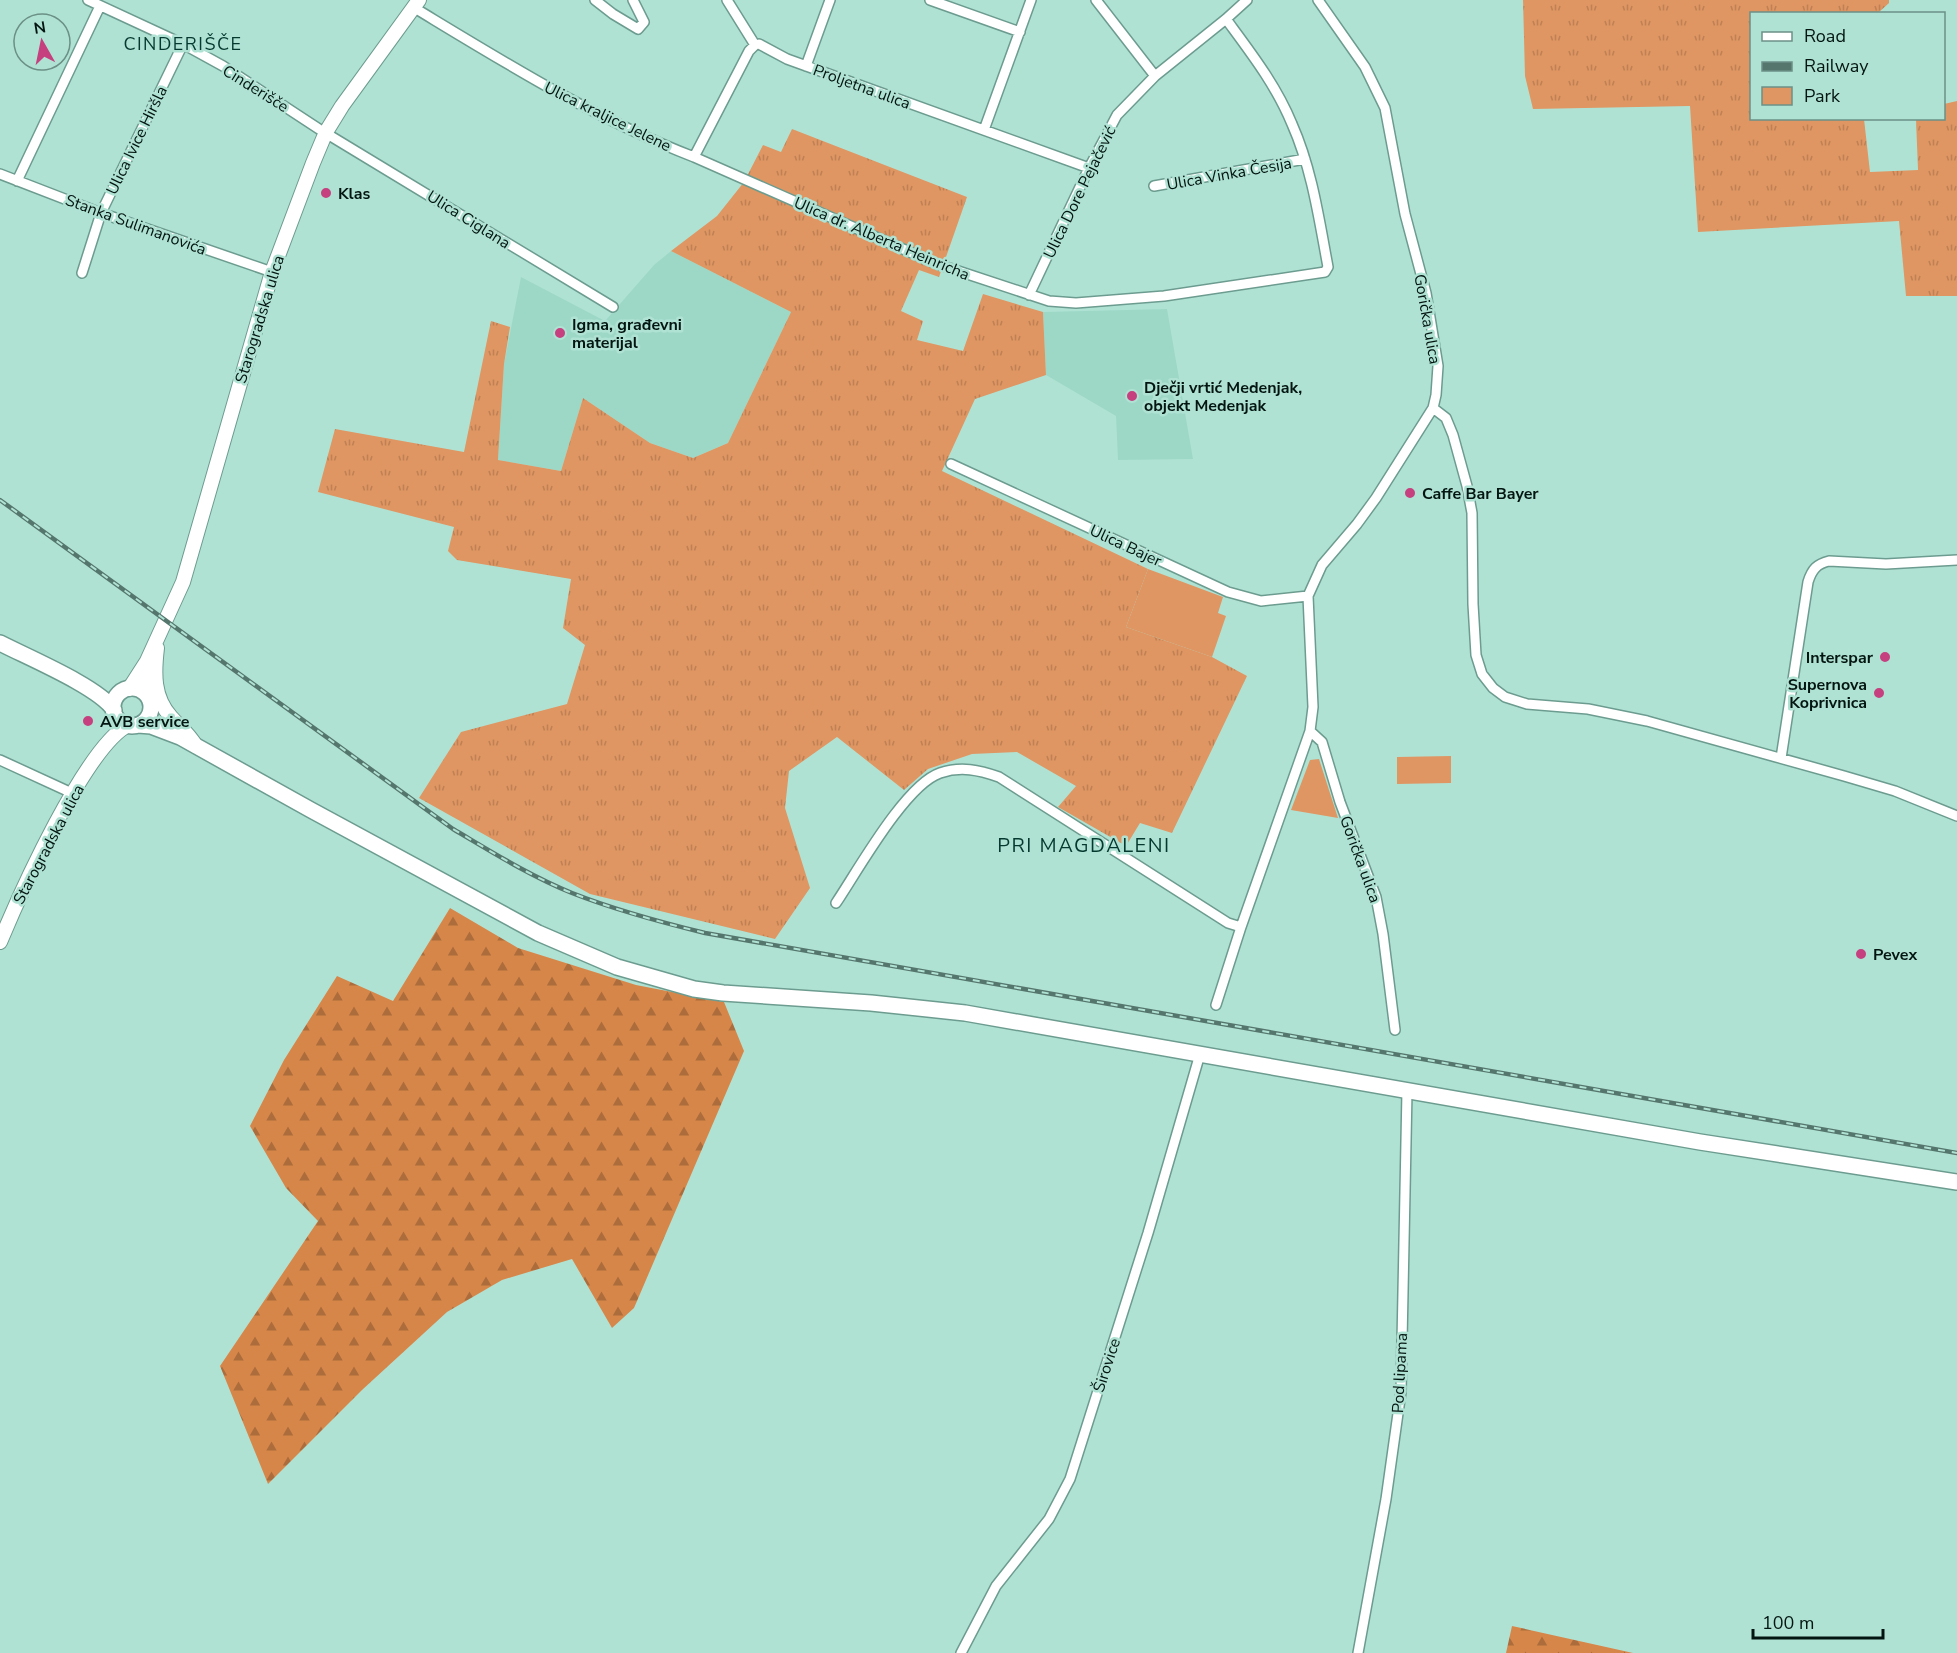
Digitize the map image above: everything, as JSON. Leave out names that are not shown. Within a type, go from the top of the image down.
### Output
[{"type":"main road","name":"Starogradska ulica","points":[[124,691],[147,661],[183,582],[246,356],[272,272],[326,132],[411,2]]},
{"type":"main road","points":[[158,638],[155,677],[158,695],[170,716],[190,735],[196,746]]},
{"type":"main road","points":[[0,643],[89,688],[107,701],[118,719],[133,725],[151,726],[180,737],[537,933],[579,952],[654,979],[694,989],[723,993],[871,1003],[955,1012],[1700,1142],[1957,1182]]},
{"type":"main road","name":"Starogradska ulica","points":[[147,661],[144,682],[148,701]]},
{"type":"main road","points":[[89,688],[124,691],[135,689],[180,737]]},
{"type":"main road","points":[[114,712],[116,698],[124,691]]},
{"type":"main road","points":[[133,725],[147,718],[148,701]]},
{"type":"main road","name":"Starogradska ulica","points":[[0,942],[23,890],[74,794],[102,748],[112,726],[114,712]]},
{"type":"main road","name":"Starogradska ulica","points":[[102,748],[115,734],[133,725]]},
{"type":"street","name":"Cinderišče","points":[[88,0],[183,44],[232,72],[326,132]]},
{"type":"street","points":[[595,0],[638,29],[644,22],[633,0]]},
{"type":"street","points":[[727,0],[755,45]]},
{"type":"street","name":"Proljetna ulica","points":[[830,0],[806,66],[1089,168]]},
{"type":"street","points":[[930,0],[1020,32]]},
{"type":"street","points":[[984,130],[1031,0]]},
{"type":"street","points":[[1096,0],[1155,76]]},
{"type":"street","name":"Ulica Dore Pejačević","points":[[1029,295],[1089,168],[1117,115],[1155,76],[1246,0]]},
{"type":"street","name":"Gorička ulica","points":[[1216,1005],[1310,731],[1313,707],[1308,596],[1322,565],[1358,524],[1376,498],[1433,408],[1436,395],[1438,366],[1431,318],[1405,214],[1388,117],[1365,67],[1318,0]]},
{"type":"street","name":"Ulica kraljice Jelene","points":[[411,2],[536,81],[608,118],[694,157]]},
{"type":"street","points":[[17,181],[100,6]]},
{"type":"street","name":"Ulica Vinka Česija","points":[[1226,19],[1274,88],[1293,125],[1305,159],[1328,267],[1325,272]]},
{"type":"street","name":"Ulica Ivice Hiršla","points":[[82,273],[101,213],[183,44]]},
{"type":"street","points":[[694,157],[749,51],[755,45],[763,45],[787,59],[806,66]]},
{"type":"street","name":"Ulica Ciglana","points":[[326,132],[613,307]]},
{"type":"street","name":"Ulica dr. Alberta Heinricha","points":[[694,157],[937,264],[1049,301],[1076,303],[1164,296],[1325,272]]},
{"type":"street","name":"Ulica Vinka Česija","points":[[1154,186],[1305,159]]},
{"type":"street","name":"Stanka Sulimanovića","points":[[0,174],[101,213],[272,272]]},
{"type":"street","points":[[1433,408],[1446,418],[1463,468],[1472,513],[1476,655],[1482,674],[1492,687],[1505,697],[1527,704],[1567,706],[1609,713],[1781,758],[1895,791],[1957,816]]},
{"type":"street","name":"Ulica Bajer","points":[[951,464],[1228,592],[1261,601],[1308,596]]},
{"type":"street","points":[[1781,758],[1808,582],[1815,567],[1829,561],[1886,564],[1957,560]]},
{"type":"street","name":"Gorička ulica","points":[[1310,731],[1322,742],[1340,802],[1376,897],[1395,1030]]},
{"type":"street","points":[[0,760],[74,794]]},
{"type":"street","points":[[836,903],[896,813],[917,789],[937,774],[955,769],[975,769],[999,777],[1228,923],[1241,927]]},
{"type":"street","name":"Širovice","points":[[961,1653],[996,1586],[1049,1519],[1070,1479],[1148,1233],[1200,1054]]},
{"type":"street","name":"Pod lipama","points":[[1358,1653],[1386,1499],[1401,1392],[1407,1091]]},
{"type":"shaded area","points":[[671,251],[791,312],[728,443],[693,458],[650,443],[583,398],[561,471],[498,460],[504,364],[521,277],[605,321],[654,265]]},
{"type":"shaded area","name":"Dječji vrtić Medenjak, objekt Medenjak","points":[[1167,309],[1193,459],[1118,460],[1116,416],[1046,375],[1043,312]]},
{"type":"green space","points":[[1523,0],[1889,0],[1889,3],[1879,12],[1750,12],[1750,120],[1864,120],[1870,172],[1918,170],[1916,120],[1945,120],[1945,104],[1957,101],[1957,296],[1906,296],[1899,221],[1698,232],[1690,106],[1533,109],[1525,76]]},
{"type":"green space","points":[[792,129],[967,197],[939,277],[919,270],[901,311],[923,321],[917,340],[963,351],[983,294],[1043,312],[1046,375],[975,399],[942,471],[1148,569],[1126,627],[1212,657],[1247,676],[1172,833],[1140,823],[1126,846],[1058,807],[1076,786],[1017,752],[972,754],[928,769],[904,790],[837,737],[789,771],[785,808],[810,888],[775,939],[590,894],[419,798],[461,732],[567,704],[585,645],[563,628],[571,579],[457,560],[448,551],[454,527],[318,492],[335,429],[464,452],[491,321],[510,327],[504,364],[498,460],[561,471],[583,398],[650,443],[693,458],[728,443],[791,312],[671,251],[717,216],[744,182],[763,145],[781,152]]},
{"type":"green space","points":[[1148,569],[1223,597],[1218,613],[1226,616],[1212,657],[1126,627]]},
{"type":"green space","points":[[1451,756],[1451,783],[1397,784],[1397,757]]},
{"type":"green space","points":[[1319,759],[1338,818],[1291,810],[1310,760]]},
{"type":"green space","points":[[450,908],[518,948],[636,985],[724,1002],[744,1051],[634,1308],[612,1328],[572,1259],[502,1280],[447,1312],[362,1390],[268,1484],[220,1366],[318,1221],[286,1188],[250,1126],[284,1060],[337,976],[393,1001]]},
{"type":"green space","points":[[1512,1626],[1633,1653],[1506,1653]]},
{"type":"railway","points":[[0,500],[453,829],[541,879],[605,905],[705,933],[1957,1153]]},
{"type":"place","name":"Klas","points":[[326,193]]},
{"type":"place","name":"Igma, građevni materijal","points":[[560,333]]},
{"type":"place","name":"Dječji vrtić Medenjak, objekt Medenjak","points":[[1132,396]]},
{"type":"place","name":"Caffe Bar Bayer","points":[[1410,493]]},
{"type":"place","name":"Interspar","points":[[1885,657]]},
{"type":"place","name":"Supernova Koprivnica","points":[[1879,693]]},
{"type":"place","name":"AVB service","points":[[88,721]]},
{"type":"place","name":"Pevex","points":[[1861,954]]},
{"type":"district","name":"CINDERIŠČE","points":[[183,44]]},
{"type":"district","name":"PRI MAGDALENI","points":[[1084,845]]}]
